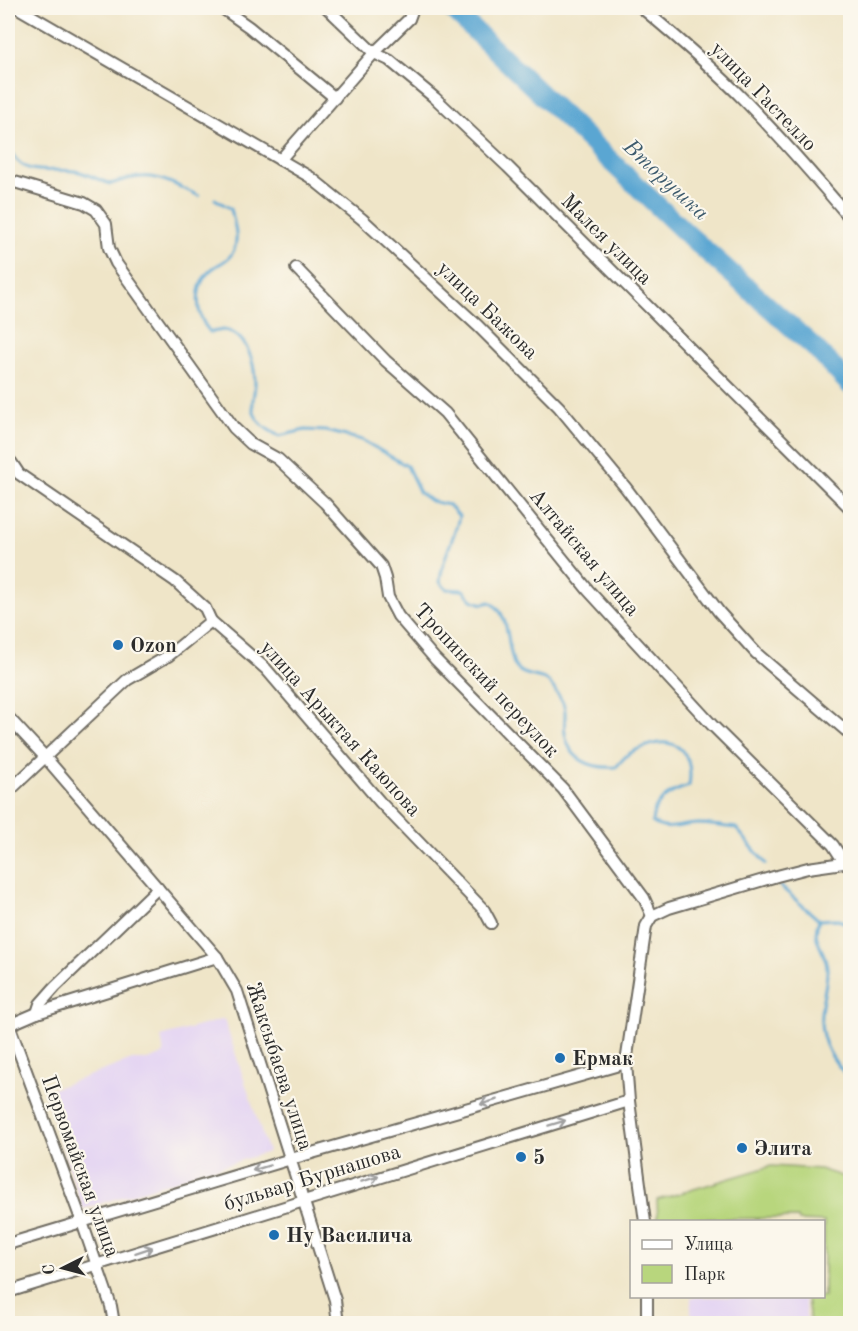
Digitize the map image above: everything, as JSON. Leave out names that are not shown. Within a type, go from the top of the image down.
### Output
[{"type":"street","name":"улица Бажова","points":[[18,8],[310,177],[362,219],[478,326],[560,407],[626,488],[719,612],[756,653],[850,734]]},
{"type":"street","points":[[222,8],[249,27],[334,98]]},
{"type":"street","name":"Малея улица","points":[[327,8],[374,53],[389,60],[435,98],[484,144],[850,508]]},
{"type":"street","points":[[280,160],[374,53],[409,19],[413,8]]},
{"type":"street","name":"улица Гастелло","points":[[642,8],[691,49],[744,99],[850,218]]},
{"type":"street","name":"Тропинский переулок","points":[[8,180],[84,203],[96,210],[106,224],[109,248],[116,263],[234,428],[251,444],[278,459],[325,503],[381,566],[388,597],[398,616],[435,659],[569,796],[644,898],[652,916]]},
{"type":"street","name":"Алтайская улица","points":[[296,268],[386,361],[445,413],[588,590],[712,725],[833,845],[847,862]]},
{"type":"street","name":"улица Арыктая Каюпова","points":[[11,462],[20,474],[175,581],[205,608],[211,621],[266,669],[380,802],[484,910],[491,923]]},
{"type":"street","points":[[8,792],[127,680],[168,656],[211,621]]},
{"type":"street","name":"Жаксыбаева улица","points":[[8,717],[217,957],[237,991],[335,1300],[338,1323]]},
{"type":"street","points":[[645,1220],[626,1063],[646,926],[652,916],[669,908],[777,876],[847,862]]},
{"type":"street","points":[[37,1013],[40,1004],[55,987],[158,888]]},
{"type":"street","points":[[8,1023],[217,957]]},
{"type":"street","name":"Первомайская улица","points":[[8,1023],[82,1222],[111,1306],[114,1323]]},
{"type":"street","name":"бульвар Бурнашова","points":[[8,1244],[291,1159],[626,1063]]},
{"type":"street","name":"бульвар Бурнашова","points":[[8,1292],[304,1199],[629,1101]]},
{"type":"street","points":[[647,1298],[647,1323]]},
{"type":"shaded area","points":[[224,1019],[268,1152],[83,1209],[44,1092],[132,1060],[148,1060],[164,1054],[161,1037]]},
{"type":"shaded area","points":[[691,1298],[804,1298],[807,1323],[691,1323]]},
{"type":"green space","points":[[771,1166],[820,1169],[850,1179],[850,1323],[810,1323],[807,1298],[825,1298],[825,1220],[799,1220],[798,1218],[658,1220],[657,1200]]},
{"type":"waterway","name":"Вторушка","points":[[451,8],[686,233],[816,349],[850,385]]},
{"type":"waterway","points":[[8,146],[14,157],[30,169],[80,172],[111,184],[137,177],[156,178],[199,196]]},
{"type":"waterway","points":[[215,199],[231,209],[236,244],[229,257],[212,269],[202,283],[199,291],[199,309],[210,332],[224,330],[232,333],[239,337],[248,350],[255,375],[253,407],[259,422],[279,436],[305,430],[326,431],[362,440],[407,466],[420,493],[431,501],[449,505],[459,516],[443,564],[440,582],[446,589],[463,590],[472,600],[483,604],[490,602],[497,607],[505,622],[514,664],[522,672],[548,681],[562,701],[565,710],[567,742],[576,756],[590,764],[616,767],[627,755],[640,748],[658,743],[675,746],[682,750],[689,765],[689,786],[664,798],[656,808],[652,822],[663,827],[707,824],[736,828],[766,864]]},
{"type":"waterway","points":[[780,886],[819,920],[835,919],[847,923],[850,931]]},
{"type":"waterway","points":[[819,920],[816,934],[827,968],[821,1009],[822,1031],[830,1054],[850,1079]]},
{"type":"place","name":"Ozon","points":[[118,645]]},
{"type":"place","name":"Ермак","points":[[560,1058]]},
{"type":"place","name":"Элита","points":[[742,1148]]},
{"type":"place","name":"5","points":[[521,1157]]},
{"type":"place","name":"Ну Василича","points":[[274,1235]]}]
